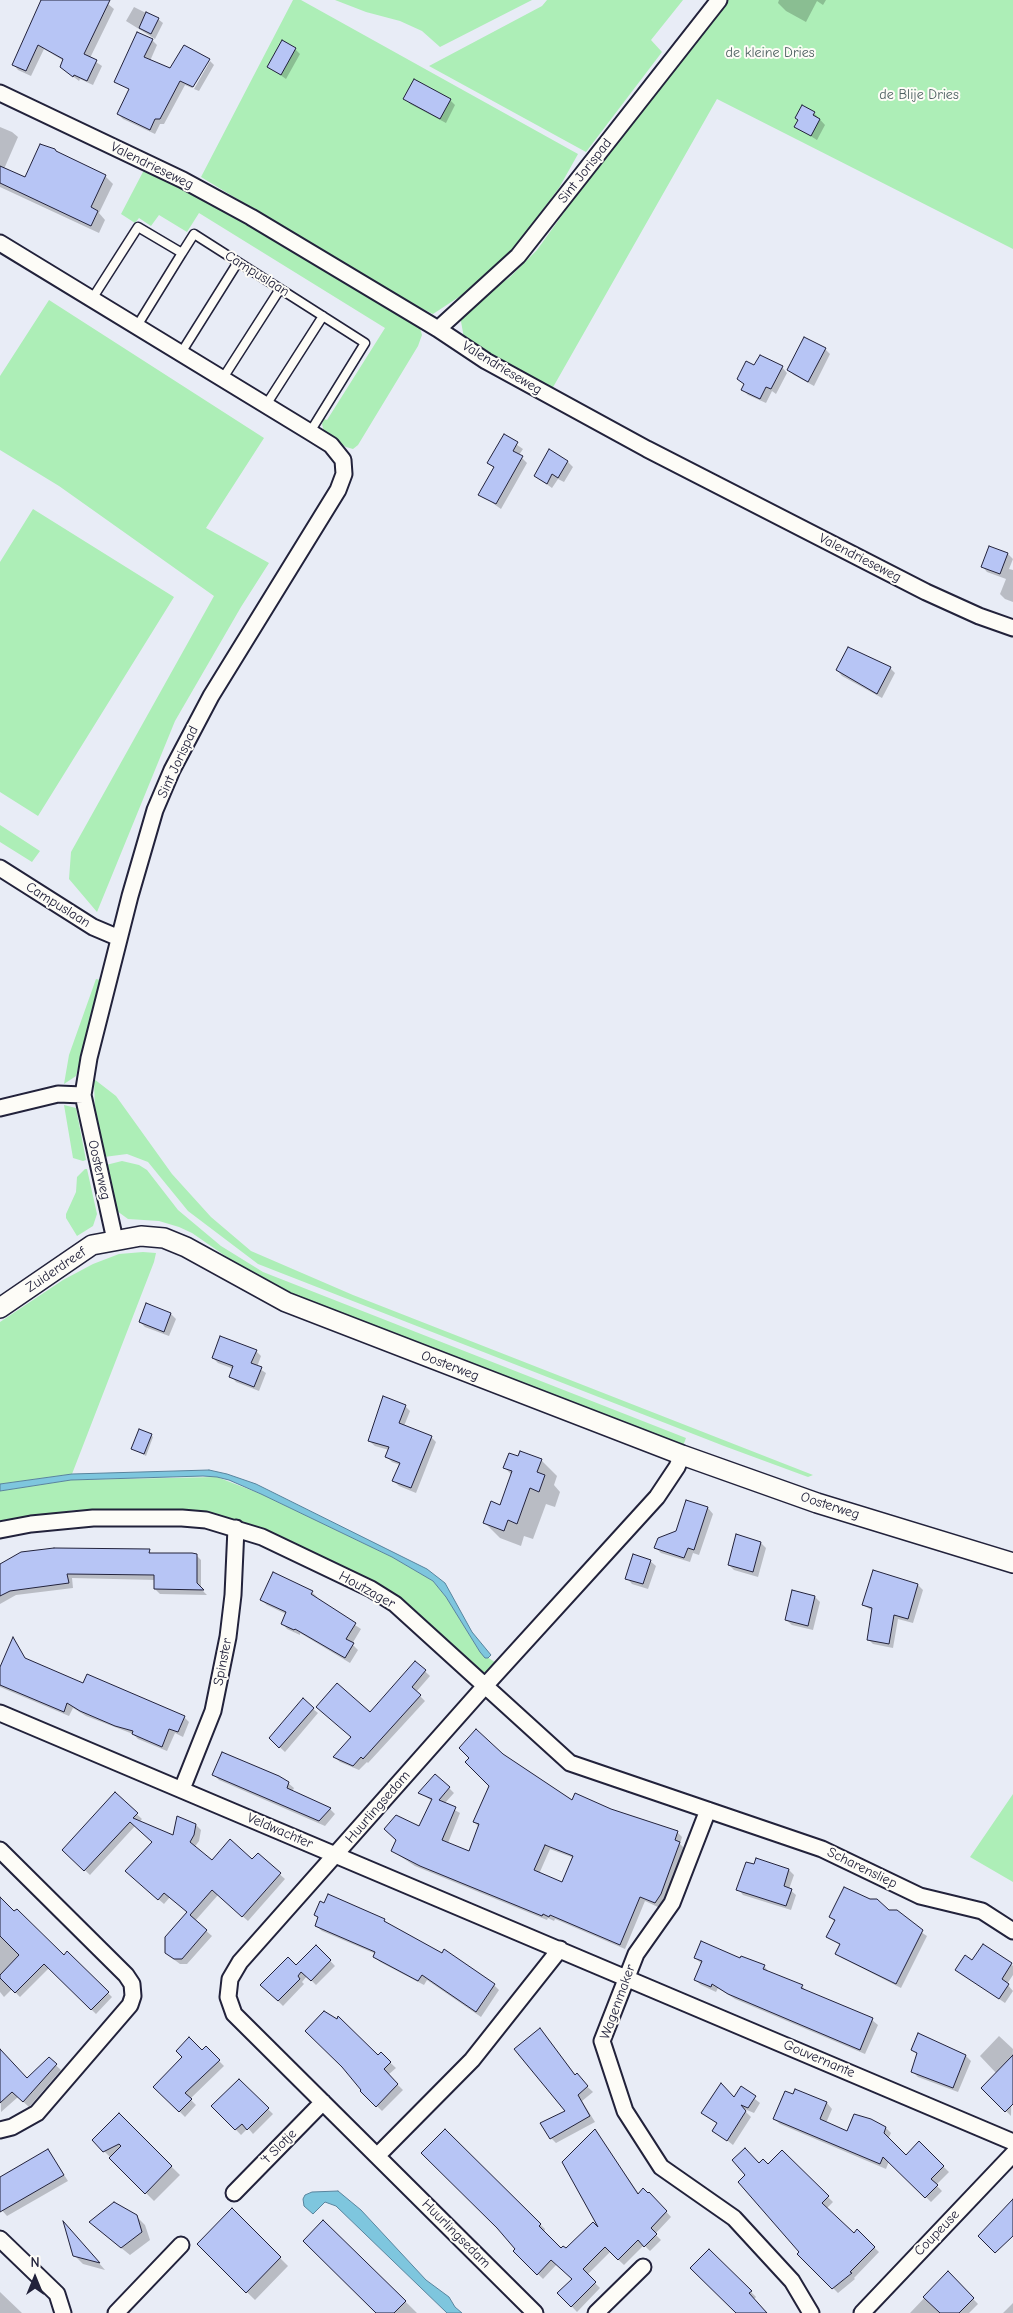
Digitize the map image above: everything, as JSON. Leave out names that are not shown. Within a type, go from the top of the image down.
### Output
[{"type":"street","name":"Sint Jorispad","points":[[438,329],[518,256],[719,0]]},
{"type":"street","name":"Valendrieseweg","points":[[0,93],[183,180],[267,226],[517,378],[647,449],[926,592],[979,616],[1013,628]]},
{"type":"street","points":[[0,243],[310,432]]},
{"type":"street","name":"Sint Jorispad","points":[[82,1095],[89,1058],[119,938],[155,810],[172,770],[211,696],[338,490],[344,474],[343,460],[331,445],[310,432]]},
{"type":"street","name":"Campuslaan","points":[[0,868],[92,927],[119,938]]},
{"type":"street","points":[[0,1108],[58,1094],[82,1095]]},
{"type":"street","name":"Oosterweg","points":[[82,1095],[115,1240],[141,1236],[164,1238],[186,1247],[286,1302],[682,1455],[817,1503],[1013,1563]]},
{"type":"street","name":"Zuiderdreef","points":[[0,1308],[92,1245],[115,1240]]},
{"type":"street","name":"Huurlingsedam","points":[[535,2313],[234,2014],[228,1997],[230,1979],[240,1962],[484,1687],[657,1496],[677,1467],[682,1455]]},
{"type":"street","name":"Houtzager","points":[[0,1530],[31,1524],[93,1518],[182,1518],[206,1520],[262,1537],[371,1589],[395,1604],[484,1687],[570,1763],[708,1810]]},
{"type":"street","name":"Spinster","points":[[182,1789],[213,1711],[217,1692],[228,1637],[232,1603],[236,1528]]},
{"type":"street","name":"Veldwachter","points":[[0,1713],[625,1977]]},
{"type":"street","name":"Scharensliep","points":[[708,1810],[822,1848],[920,1896],[982,1911],[1013,1931]]},
{"type":"street","name":"Wagenmaker","points":[[708,1810],[672,1903],[636,1954],[625,1977],[602,2041],[625,2111],[661,2166],[734,2218],[792,2281],[811,2313]]},
{"type":"street","points":[[0,1850],[126,1975],[132,1984],[133,1996],[130,2005],[37,2113],[12,2127],[0,2130]]},
{"type":"street","points":[[377,2156],[472,2060],[560,1949]]},
{"type":"street","name":"Gouvernante","points":[[625,1977],[1013,2142]]},
{"type":"street","name":"'t Slotje","points":[[234,2192],[323,2102]]},
{"type":"street","name":"Coupeuse","points":[[862,2313],[1013,2154]]},
{"type":"street","points":[[0,2239],[57,2294],[62,2313]]},
{"type":"street","points":[[116,2313],[181,2245]]},
{"type":"street","points":[[596,2313],[643,2267]]},
{"type":"lane","points":[[92,299],[138,227],[182,253],[137,326]]},
{"type":"lane","name":"Campuslaan","points":[[182,253],[194,234],[366,343],[310,432]]},
{"type":"lane","points":[[181,353],[238,262]]},
{"type":"lane","points":[[223,378],[280,289]]},
{"type":"lane","points":[[266,405],[323,316]]},
{"type":"green space","points":[[293,0],[301,0],[578,154],[559,188],[508,256],[465,293],[433,314],[402,299],[201,177]]},
{"type":"green space","points":[[335,0],[532,0],[440,47],[422,31],[400,21],[366,12]]},
{"type":"green space","points":[[547,0],[683,0],[651,40],[662,52],[586,152],[429,66],[542,6]]},
{"type":"green space","name":"de Blije Dries","points":[[725,0],[1013,0],[1013,249],[717,99],[552,389],[464,338],[460,316],[471,303],[509,278],[537,250],[622,132]]},
{"type":"green space","points":[[144,170],[203,199],[420,328],[422,335],[418,346],[358,445],[353,449],[346,447],[324,432],[322,424],[324,419],[327,420],[385,328],[199,213],[187,232],[159,215],[151,226],[139,218],[135,223],[121,214]]},
{"type":"green space","points":[[49,300],[264,438],[206,528],[269,563],[241,607],[175,721],[97,912],[69,879],[71,852],[214,596],[59,486],[0,450],[0,376]]},
{"type":"green space","points":[[33,509],[174,597],[38,816],[0,792],[0,562]]},
{"type":"green space","points":[[0,825],[40,851],[32,862],[0,842]]},
{"type":"green space","points":[[96,979],[101,980],[76,1076],[64,1084],[69,1055]]},
{"type":"green space","points":[[94,1079],[116,1096],[172,1174],[211,1217],[251,1251],[353,1295],[813,1475],[808,1477],[724,1446],[258,1264],[188,1211],[148,1162],[127,1154],[104,1157],[95,1113]]},
{"type":"green space","points":[[64,1105],[76,1108],[86,1160],[73,1158]]},
{"type":"green space","points":[[122,1161],[139,1165],[147,1170],[178,1210],[221,1246],[263,1272],[686,1438],[683,1446],[298,1298],[253,1275],[192,1233],[179,1227],[159,1221],[128,1219],[117,1211],[106,1165]]},
{"type":"green space","points":[[87,1169],[97,1214],[93,1226],[77,1236],[66,1218],[66,1214],[76,1192],[77,1177]]},
{"type":"green space","points":[[156,1253],[154,1262],[72,1474],[0,1484],[0,1322],[63,1280],[93,1264],[119,1254]]},
{"type":"green space","points":[[217,1477],[261,1494],[392,1557],[433,1581],[446,1597],[480,1652],[499,1665],[489,1672],[480,1672],[396,1596],[383,1587],[275,1535],[230,1518],[195,1512],[111,1509],[75,1510],[0,1521],[0,1491],[71,1480]]},
{"type":"green space","points":[[1013,1794],[1013,1882],[970,1857]]},
{"type":"water","points":[[209,1470],[256,1484],[427,1569],[445,1583],[472,1632],[491,1655],[485,1658],[480,1652],[446,1597],[433,1581],[392,1557],[229,1480],[203,1476],[71,1480],[0,1491],[0,1484],[72,1474]]},
{"type":"water","points":[[338,2191],[361,2210],[426,2280],[449,2297],[455,2307],[462,2313],[447,2313],[336,2206],[325,2202],[313,2214],[304,2206],[303,2199],[305,2195],[312,2192]]},
{"type":"building","points":[[41,0],[110,0],[84,54],[97,60],[87,81],[74,75],[73,77],[60,67],[63,59],[38,45],[26,71],[12,65]]},
{"type":"building","points":[[146,12],[159,18],[151,34],[139,28]]},
{"type":"building","points":[[137,32],[153,39],[144,57],[170,68],[184,45],[210,59],[193,87],[180,81],[160,119],[155,119],[150,130],[117,114],[129,89],[114,82]]},
{"type":"building","points":[[282,40],[296,48],[281,75],[267,67]]},
{"type":"building","points":[[414,79],[451,99],[440,119],[403,99]]},
{"type":"building","points":[[802,105],[815,112],[813,115],[820,119],[811,136],[794,127],[798,120],[795,118]]},
{"type":"building","points":[[40,144],[55,149],[106,175],[91,207],[98,211],[91,226],[0,183],[0,166],[25,177]]},
{"type":"building","points":[[804,337],[826,348],[808,382],[787,370]]},
{"type":"building","points":[[760,355],[783,366],[771,389],[766,387],[760,399],[741,390],[744,384],[737,379],[746,361],[754,365]]},
{"type":"building","points":[[504,434],[518,442],[513,451],[523,456],[496,504],[478,495],[494,467],[487,463]]},
{"type":"building","points":[[549,449],[568,461],[558,478],[552,474],[547,484],[534,476]]},
{"type":"building","points":[[989,546],[1008,553],[1000,574],[981,567]]},
{"type":"building","points":[[848,647],[891,667],[877,694],[836,670]]},
{"type":"building","points":[[146,1303],[171,1313],[164,1332],[139,1322]]},
{"type":"building","points":[[220,1336],[257,1350],[251,1363],[262,1367],[254,1387],[229,1377],[233,1366],[212,1358]]},
{"type":"building","points":[[383,1396],[406,1405],[399,1423],[432,1436],[411,1488],[392,1481],[400,1463],[385,1457],[389,1447],[368,1441]]},
{"type":"building","points":[[139,1429],[152,1434],[144,1454],[131,1449]]},
{"type":"building","points":[[520,1451],[542,1459],[537,1472],[545,1475],[539,1492],[530,1488],[517,1524],[508,1520],[504,1531],[483,1523],[491,1501],[500,1505],[512,1471],[503,1468],[509,1453],[518,1456]]},
{"type":"building","points":[[686,1500],[708,1507],[694,1550],[688,1548],[684,1558],[654,1548],[658,1538],[676,1531]]},
{"type":"building","points":[[736,1534],[761,1542],[753,1572],[728,1565]]},
{"type":"building","points":[[54,1548],[150,1549],[149,1553],[197,1554],[197,1583],[204,1590],[154,1589],[154,1575],[67,1574],[69,1583],[10,1591],[0,1596],[0,1564],[21,1552]]},
{"type":"building","points":[[633,1554],[651,1560],[643,1584],[625,1579]]},
{"type":"building","points":[[873,1570],[918,1584],[908,1619],[894,1615],[889,1644],[867,1640],[872,1608],[862,1605]]},
{"type":"building","points":[[273,1572],[313,1591],[311,1594],[356,1623],[346,1639],[354,1643],[345,1658],[295,1629],[281,1624],[286,1612],[260,1600]]},
{"type":"building","points":[[792,1590],[815,1596],[808,1626],[785,1620]]},
{"type":"building","points":[[13,1637],[25,1658],[83,1683],[87,1674],[185,1716],[178,1732],[169,1729],[162,1747],[132,1734],[133,1731],[115,1726],[80,1711],[67,1703],[64,1712],[0,1685],[0,1667]]},
{"type":"building","points":[[415,1661],[426,1670],[412,1687],[421,1695],[363,1759],[361,1757],[353,1766],[333,1757],[351,1737],[316,1707],[337,1683],[370,1712]]},
{"type":"building","points":[[303,1698],[314,1708],[279,1748],[269,1738]]},
{"type":"building","points":[[476,1729],[503,1754],[572,1800],[575,1793],[611,1809],[678,1831],[675,1840],[680,1842],[661,1894],[655,1903],[640,1897],[620,1945],[550,1915],[549,1917],[543,1914],[542,1916],[420,1866],[391,1851],[396,1840],[384,1829],[396,1815],[419,1826],[432,1799],[418,1793],[435,1774],[450,1787],[439,1800],[456,1807],[442,1840],[469,1851],[479,1824],[473,1822],[489,1786],[465,1762],[469,1758],[459,1748]],"holes":[[[545,1845],[573,1856],[562,1882],[534,1870]]]},
{"type":"building","points":[[222,1752],[279,1776],[289,1782],[287,1788],[331,1808],[319,1821],[212,1775]]},
{"type":"building","points":[[115,1792],[138,1813],[133,1818],[173,1835],[177,1816],[196,1824],[194,1835],[190,1842],[212,1860],[230,1839],[252,1859],[258,1853],[281,1873],[242,1917],[212,1890],[190,1915],[207,1930],[182,1959],[174,1959],[165,1953],[165,1937],[187,1912],[164,1893],[158,1900],[125,1871],[152,1842],[130,1822],[84,1871],[62,1850]]},
{"type":"building","points":[[756,1858],[789,1869],[784,1886],[792,1889],[786,1906],[736,1890],[746,1862],[754,1864]]},
{"type":"building","points":[[844,1887],[870,1899],[877,1899],[889,1910],[897,1910],[923,1930],[896,1984],[835,1954],[840,1944],[826,1937],[835,1920],[829,1917]]},
{"type":"building","points":[[328,1894],[385,1919],[384,1921],[442,1953],[444,1949],[495,1984],[476,2012],[422,1975],[418,1981],[373,1957],[375,1952],[315,1926],[318,1917],[314,1915],[320,1901],[324,1903]]},
{"type":"building","points":[[0,1897],[14,1911],[17,1909],[64,1955],[67,1951],[109,1992],[91,2010],[44,1964],[15,1993],[0,1978],[0,1975],[19,1955],[0,1936]]},
{"type":"building","points":[[701,1941],[740,1958],[741,1956],[765,1965],[763,1969],[803,1985],[801,1988],[873,2018],[860,2050],[728,1994],[712,1984],[711,1987],[694,1980],[702,1961],[694,1958]]},
{"type":"building","points":[[983,1944],[1012,1963],[1002,1979],[1009,1984],[999,1999],[955,1970],[965,1955],[972,1960]]},
{"type":"building","points":[[316,1945],[331,1960],[311,1981],[301,1972],[298,1976],[300,1979],[278,2001],[260,1985],[288,1957],[296,1965]]},
{"type":"building","points":[[324,2011],[337,2019],[338,2016],[378,2055],[381,2052],[391,2062],[384,2069],[398,2084],[376,2107],[360,2091],[342,2067],[305,2031]]},
{"type":"building","points":[[540,2028],[575,2075],[577,2073],[588,2086],[578,2095],[590,2116],[550,2139],[540,2123],[565,2111],[514,2049]]},
{"type":"building","points":[[918,2033],[966,2055],[953,2088],[911,2072],[917,2053],[911,2050]]},
{"type":"building","points":[[189,2037],[202,2050],[206,2046],[220,2060],[185,2093],[192,2099],[179,2112],[153,2087],[182,2057],[176,2051]]},
{"type":"building","points":[[0,2049],[27,2078],[49,2057],[57,2064],[23,2102],[12,2092],[0,2103]]},
{"type":"building","points":[[1013,2055],[1013,2104],[1005,2112],[981,2088]]},
{"type":"building","points":[[239,2079],[269,2108],[247,2130],[242,2124],[235,2130],[211,2106]]},
{"type":"building","points":[[721,2083],[734,2097],[741,2086],[756,2096],[748,2108],[741,2105],[746,2111],[727,2141],[712,2131],[717,2123],[701,2113]]},
{"type":"building","points":[[795,2089],[827,2102],[820,2119],[847,2131],[854,2114],[871,2119],[886,2127],[884,2133],[906,2155],[919,2141],[944,2166],[931,2179],[938,2185],[925,2198],[883,2157],[880,2164],[773,2119],[785,2091],[793,2094]]},
{"type":"building","points":[[119,2113],[172,2166],[145,2194],[109,2158],[121,2146],[119,2144],[103,2152],[92,2140]]},
{"type":"building","points":[[445,2129],[541,2224],[539,2226],[561,2248],[563,2246],[566,2248],[593,2222],[598,2227],[562,2162],[595,2129],[638,2194],[643,2188],[667,2211],[651,2228],[657,2234],[644,2247],[638,2240],[618,2260],[605,2247],[583,2269],[596,2282],[571,2307],[557,2293],[572,2279],[551,2260],[537,2275],[513,2251],[515,2249],[497,2228],[421,2153]]},
{"type":"building","points":[[745,2148],[759,2163],[763,2159],[768,2164],[782,2150],[829,2196],[822,2203],[854,2233],[857,2229],[875,2247],[850,2272],[852,2273],[832,2289],[797,2254],[799,2252],[738,2182],[745,2175],[732,2160]]},
{"type":"building","points":[[48,2149],[64,2175],[0,2212],[0,2177]]},
{"type":"building","points":[[1013,2199],[1013,2236],[995,2253],[978,2236]]},
{"type":"building","points":[[114,2202],[137,2215],[142,2232],[121,2248],[89,2222]]},
{"type":"building","points":[[232,2208],[281,2257],[246,2293],[197,2244]]},
{"type":"building","points":[[323,2220],[406,2301],[394,2313],[376,2313],[303,2241]]},
{"type":"building","points":[[63,2221],[100,2263],[73,2256]]},
{"type":"building","points":[[709,2249],[752,2291],[749,2293],[767,2313],[736,2313],[690,2268]]},
{"type":"building","points":[[948,2271],[974,2298],[959,2313],[940,2313],[923,2297]]},
{"type":"park label","name":"de kleine Dries","points":[[770,53]]}]
